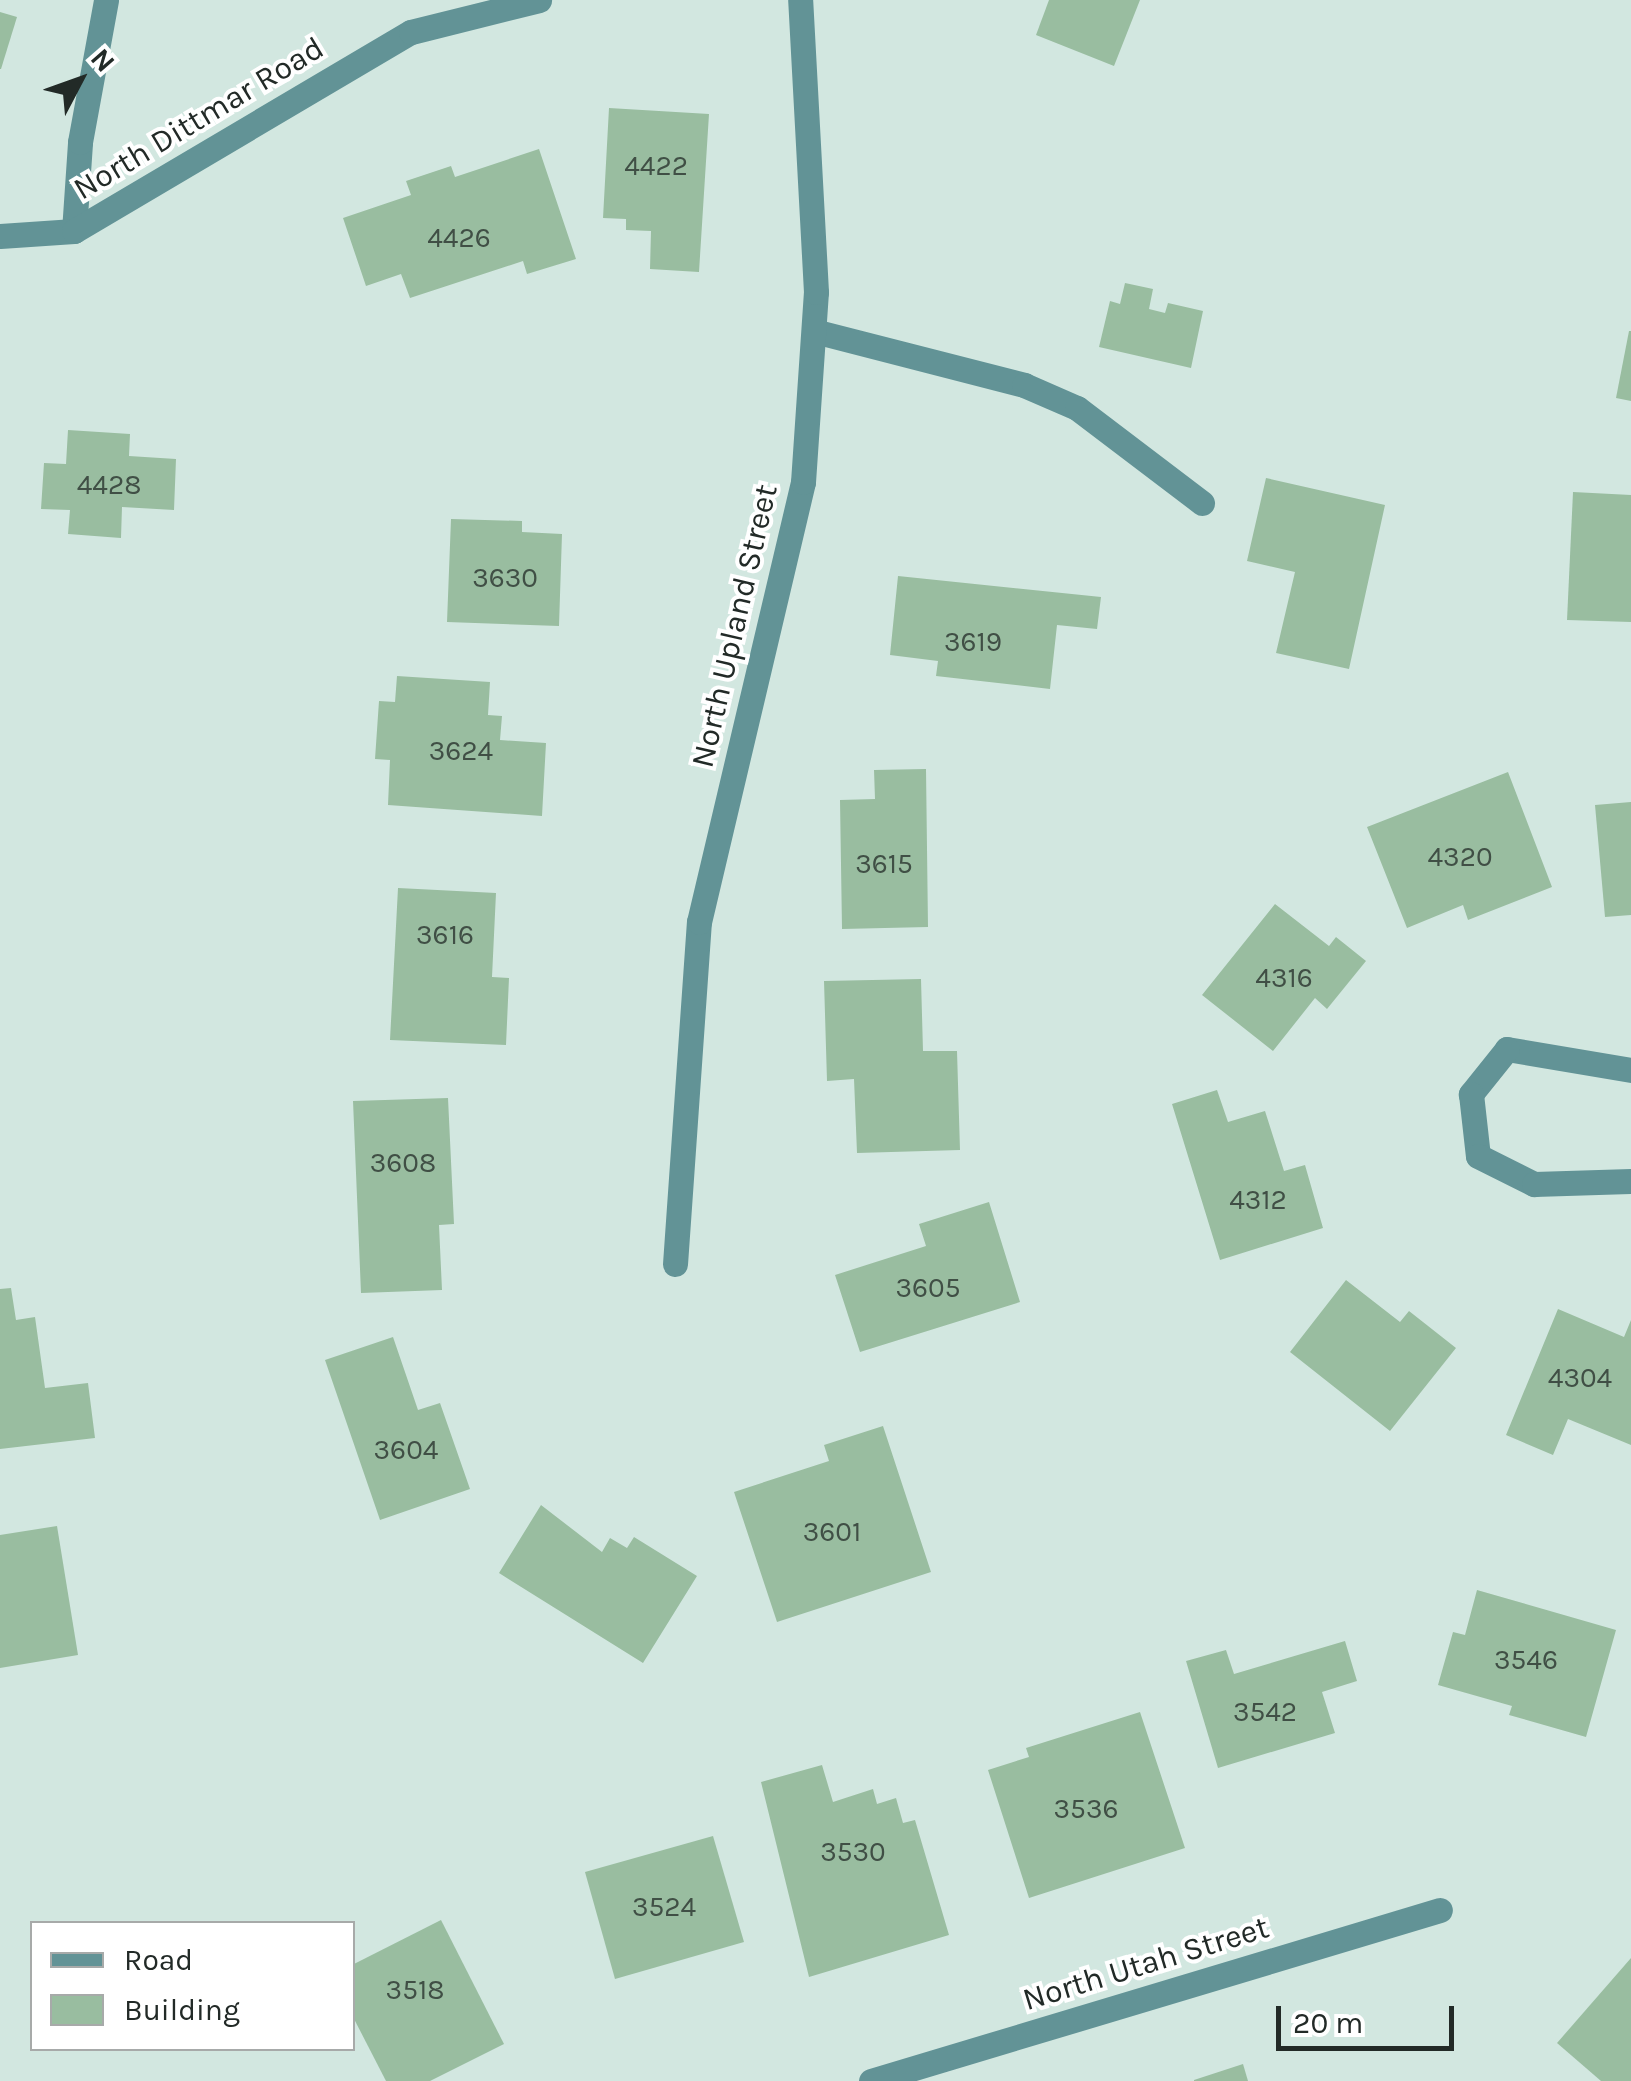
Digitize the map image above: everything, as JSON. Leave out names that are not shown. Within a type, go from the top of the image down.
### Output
[{"type":"street","points":[[74,232],[80,142],[106,0]]},
{"type":"street","name":"North Dittmar Road","points":[[0,236],[74,232],[411,32],[540,0]]},
{"type":"street","name":"North Upland Street","points":[[675,1264],[699,922],[803,482],[814,331],[810,106],[800,0]]},
{"type":"street","points":[[814,331],[1024,385],[1077,408],[1202,503]]},
{"type":"street","points":[[1631,1070],[1507,1049],[1470,1094],[1478,1156],[1534,1184],[1631,1181]]},
{"type":"street","name":"North Utah Street","points":[[872,2081],[1440,1910]]},
{"type":"building","points":[[1049,0],[1140,0],[1114,66],[1036,35]]},
{"type":"building","points":[[0,12],[17,17],[1,69],[0,69]]},
{"type":"building","points":[[609,108],[709,114],[699,272],[650,269],[651,231],[626,230],[626,219],[603,218]]},
{"type":"building","points":[[539,149],[576,259],[527,274],[523,261],[410,298],[401,274],[366,286],[343,218],[411,195],[406,181],[451,166],[455,177]]},
{"type":"building","points":[[1125,283],[1153,289],[1149,309],[1165,313],[1168,303],[1203,311],[1191,368],[1099,347],[1110,301],[1120,304]]},
{"type":"building","points":[[1631,331],[1631,401],[1616,398]]},
{"type":"building","points":[[68,430],[130,434],[129,456],[176,459],[174,510],[122,507],[121,538],[68,534],[70,510],[41,509],[44,463],[66,464]]},
{"type":"building","points":[[1266,478],[1385,505],[1349,669],[1276,653],[1295,572],[1247,561]]},
{"type":"building","points":[[1573,492],[1631,495],[1631,622],[1567,620]]},
{"type":"building","points":[[451,519],[522,521],[522,532],[562,534],[559,626],[447,622]]},
{"type":"building","points":[[898,576],[1101,597],[1097,629],[1057,625],[1050,689],[936,676],[938,661],[890,655]]},
{"type":"building","points":[[397,676],[490,682],[488,715],[502,716],[500,740],[546,743],[542,816],[388,805],[390,760],[375,759],[379,701],[395,702]]},
{"type":"building","points":[[926,769],[928,927],[842,929],[840,800],[875,799],[874,770]]},
{"type":"building","points":[[1508,772],[1552,887],[1468,920],[1463,905],[1407,928],[1367,827]]},
{"type":"building","points":[[1631,802],[1631,915],[1605,917],[1595,805]]},
{"type":"building","points":[[398,888],[496,893],[492,977],[509,978],[506,1045],[390,1040]]},
{"type":"building","points":[[1275,904],[1329,946],[1336,937],[1366,961],[1327,1009],[1315,998],[1273,1051],[1202,995]]},
{"type":"building","points":[[921,979],[923,1051],[957,1051],[960,1150],[857,1153],[854,1079],[827,1081],[824,981]]},
{"type":"building","points":[[1217,1090],[1228,1122],[1265,1111],[1284,1171],[1305,1165],[1323,1228],[1220,1260],[1172,1104]]},
{"type":"building","points":[[448,1098],[454,1224],[439,1225],[442,1290],[361,1293],[353,1101]]},
{"type":"building","points":[[989,1202],[1020,1302],[860,1352],[835,1275],[926,1246],[919,1224]]},
{"type":"building","points":[[1346,1280],[1400,1322],[1409,1311],[1456,1348],[1390,1431],[1290,1352]]},
{"type":"building","points":[[11,1288],[16,1320],[35,1317],[45,1388],[88,1383],[95,1438],[0,1449],[0,1289]]},
{"type":"building","points":[[1558,1309],[1624,1337],[1631,1320],[1631,1445],[1568,1419],[1553,1455],[1506,1435]]},
{"type":"building","points":[[393,1337],[418,1410],[440,1403],[470,1489],[380,1520],[325,1360]]},
{"type":"building","points":[[883,1426],[931,1572],[777,1622],[734,1492],[829,1461],[824,1445]]},
{"type":"building","points":[[541,1505],[602,1552],[610,1538],[627,1548],[634,1537],[697,1576],[643,1663],[499,1573]]},
{"type":"building","points":[[57,1526],[78,1655],[0,1668],[0,1535]]},
{"type":"building","points":[[1477,1590],[1616,1630],[1586,1737],[1509,1715],[1512,1706],[1438,1685],[1453,1632],[1465,1635]]},
{"type":"building","points":[[1345,1641],[1357,1681],[1322,1692],[1335,1733],[1218,1768],[1186,1661],[1226,1650],[1234,1674]]},
{"type":"building","points":[[1140,1712],[1185,1848],[1029,1898],[988,1770],[1029,1757],[1026,1748]]},
{"type":"building","points":[[822,1765],[833,1802],[873,1789],[877,1804],[896,1798],[903,1823],[915,1820],[949,1935],[809,1977],[761,1782]]},
{"type":"building","points":[[713,1836],[744,1942],[615,1979],[585,1872]]},
{"type":"building","points":[[441,1920],[504,2044],[430,2081],[386,2081],[355,2021],[355,1963]]},
{"type":"building","points":[[1631,1958],[1631,2081],[1601,2081],[1557,2043]]},
{"type":"building","points":[[1243,2064],[1248,2081],[1194,2081],[1194,2080]]}]
